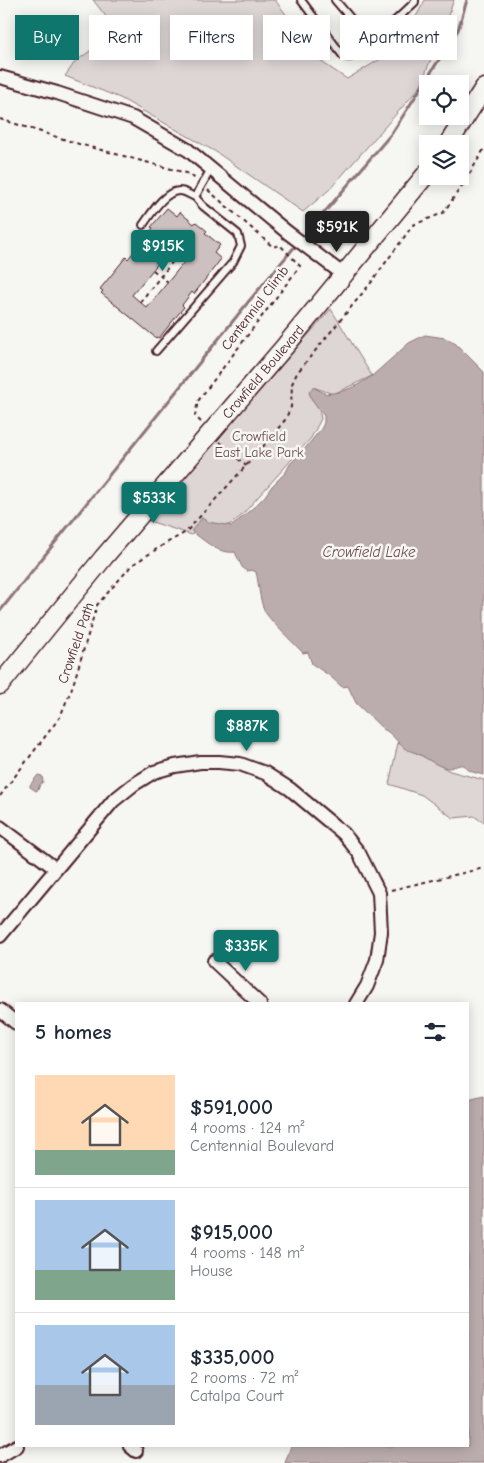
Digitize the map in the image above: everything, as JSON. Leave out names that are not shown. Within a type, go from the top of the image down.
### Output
[{"type":"main road","points":[[454,135],[484,88]]},
{"type":"main road","name":"Crowfield Boulevard","points":[[0,685],[104,557],[344,275],[419,183]]},
{"type":"street","points":[[0,77],[57,93],[133,118],[188,150],[344,275]]},
{"type":"street","points":[[0,936],[113,801],[133,785],[154,772],[175,766],[200,762],[240,764],[265,773],[290,789],[344,834],[359,853],[379,892],[380,932],[377,960],[367,986],[357,1002]]},
{"type":"street","points":[[0,827],[56,869]]},
{"type":"street","points":[[214,961],[258,1002]]},
{"type":"street","points":[[0,1010],[15,1022]]},
{"type":"street","points":[[0,1456],[15,1447]]},
{"type":"lane","points":[[300,0],[340,53]]},
{"type":"lane","points":[[335,0],[348,15]]},
{"type":"lane","points":[[401,15],[415,0]]},
{"type":"lane","points":[[195,197],[211,169]]},
{"type":"lane","points":[[143,225],[165,198],[172,192],[182,191],[195,197],[203,206],[238,234],[241,246],[233,262],[156,351]]},
{"type":"path","name":"Centennial Climb","points":[[0,119],[79,144],[190,174],[273,247],[280,246],[300,266],[198,401],[195,416],[246,466]]},
{"type":"path","name":"Crowfield Path","points":[[0,796],[60,717],[73,685],[97,605],[132,565],[186,532],[246,466],[285,420],[291,407],[292,384],[297,373],[370,284],[413,225],[443,213],[466,180],[484,149]]},
{"type":"path","points":[[140,302],[178,256]]},
{"type":"path","points":[[153,270],[168,282]]},
{"type":"path","points":[[379,892],[484,868]]},
{"type":"green space","points":[[93,0],[275,0],[286,15],[263,15],[263,60],[321,60],[347,79],[379,60],[431,60],[425,75],[419,75],[419,88],[330,189],[303,212],[216,152],[120,98],[65,76],[75,62],[89,52],[89,60],[160,60],[160,15],[105,15]]},
{"type":"green space","points":[[425,0],[454,0],[448,15],[417,15]]},
{"type":"green space","name":"Crowfield East Lake Park","points":[[331,309],[372,376],[333,394],[313,387],[310,392],[311,398],[319,408],[321,419],[311,438],[241,516],[230,524],[218,526],[201,519],[192,535],[149,521],[176,486]]},
{"type":"green space","points":[[398,743],[450,771],[484,780],[484,823],[474,816],[453,818],[422,795],[389,784]]},
{"type":"water","name":"Crowfield Lake","points":[[425,335],[445,338],[456,344],[484,372],[484,775],[470,771],[464,765],[448,768],[441,766],[404,748],[356,703],[348,686],[342,687],[312,664],[308,652],[303,653],[270,619],[262,605],[256,572],[252,570],[247,571],[242,567],[235,552],[217,549],[192,532],[202,518],[208,522],[232,526],[265,496],[286,472],[290,464],[303,451],[324,423],[324,416],[309,392],[313,387],[326,394],[340,392],[356,386],[372,376],[409,343]]},
{"type":"water","points":[[38,775],[42,776],[43,782],[36,791],[30,785]]},
{"type":"water","points":[[484,1096],[484,1463],[285,1463],[291,1447],[469,1447],[469,1100]]},
{"type":"building","points":[[167,208],[177,216],[180,212],[194,224],[196,222],[207,231],[205,233],[220,245],[214,253],[221,259],[194,294],[192,292],[182,305],[184,307],[159,338],[156,338],[101,293],[103,291],[100,289],[126,257],[128,259],[153,228],[151,227]],"holes":[[[170,249],[185,261],[147,308],[132,295]]]},
{"type":"waterway","points":[[301,240],[392,133],[458,30],[467,0]]},
{"type":"waterway","points":[[0,611],[297,244]]}]
